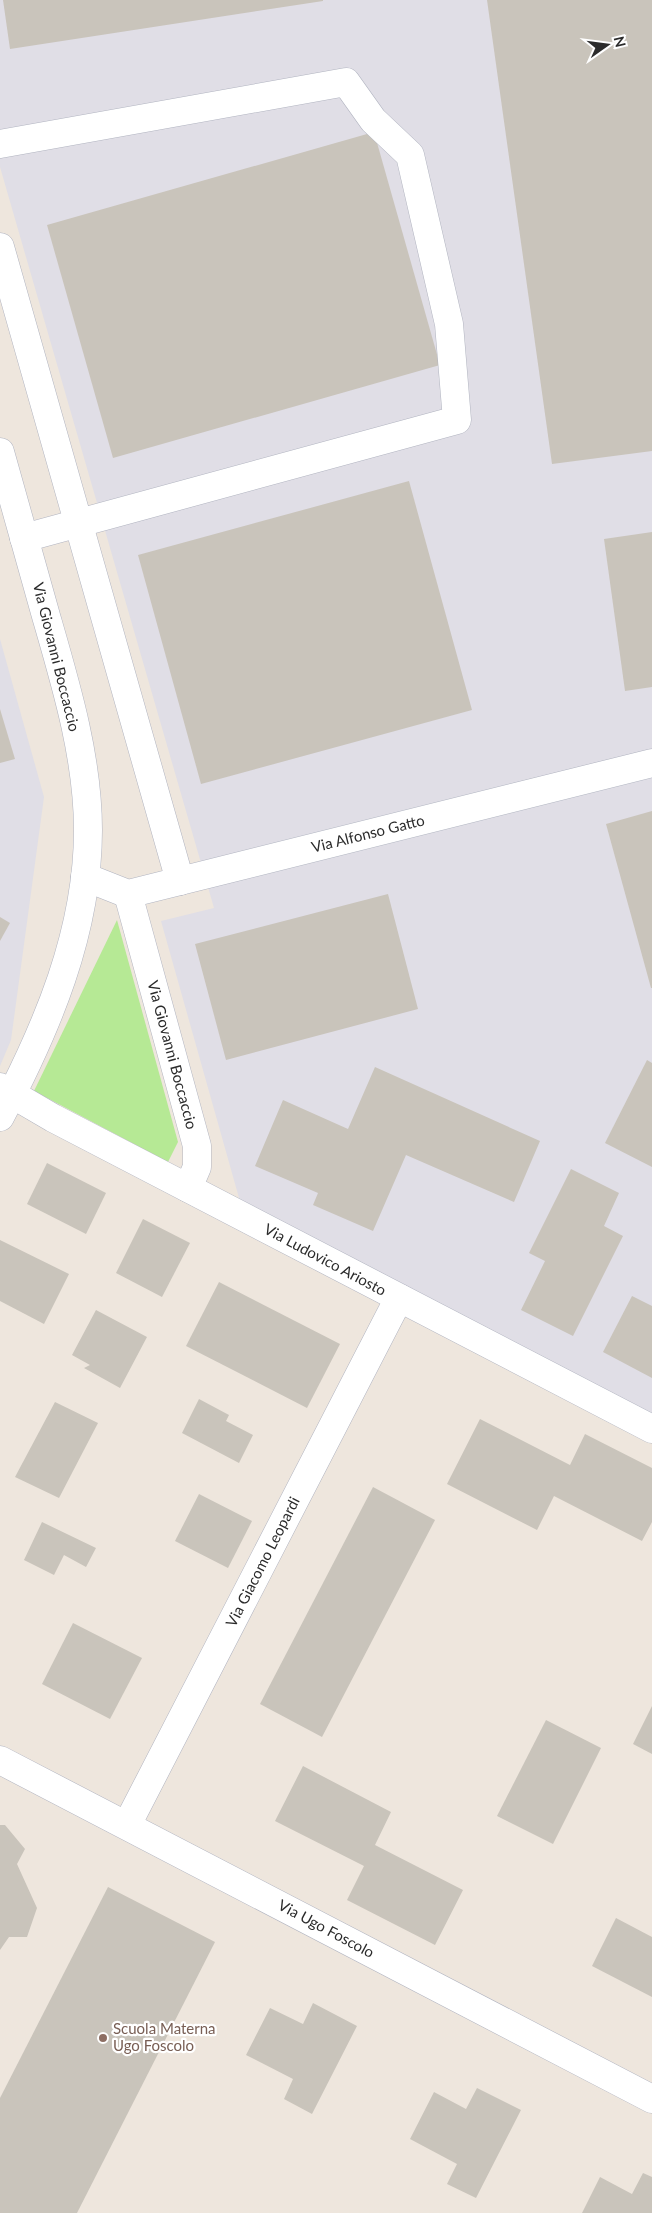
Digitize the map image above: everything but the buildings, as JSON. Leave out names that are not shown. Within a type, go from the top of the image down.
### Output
[{"type":"street","points":[[0,144],[346,82],[372,120],[410,155],[449,324],[457,420],[24,538]]},
{"type":"street","points":[[0,247],[180,880]]},
{"type":"street","name":"Via Giovanni Boccaccio","points":[[0,452],[72,706],[87,821],[85,877],[70,956],[44,1026],[4,1099]]},
{"type":"street","name":"Via Alfonso Gatto","points":[[128,894],[652,763]]},
{"type":"street","points":[[85,877],[128,894]]},
{"type":"street","name":"Via Giovanni Boccaccio","points":[[128,894],[197,1146],[197,1167],[188,1188]]},
{"type":"street","name":"Via Ludovico Ariosto","points":[[4,1099],[32,1107],[652,1429]]},
{"type":"street","name":"Via Giacomo Leopardi","points":[[126,1825],[399,1298]]},
{"type":"street","name":"Via Ugo Foscolo","points":[[0,1760],[652,2099]]},
{"type":"shaded area","points":[[0,0],[652,0],[652,1416],[241,1205],[161,921],[214,908],[0,167]]},
{"type":"shaded area","points":[[0,639],[44,797],[11,1040],[0,1066]]},
{"type":"green space","points":[[117,920],[178,1142],[168,1162],[34,1091]]},
{"type":"place","name":"Scuola Materna Ugo Foscolo","points":[[103,2038]]}]
